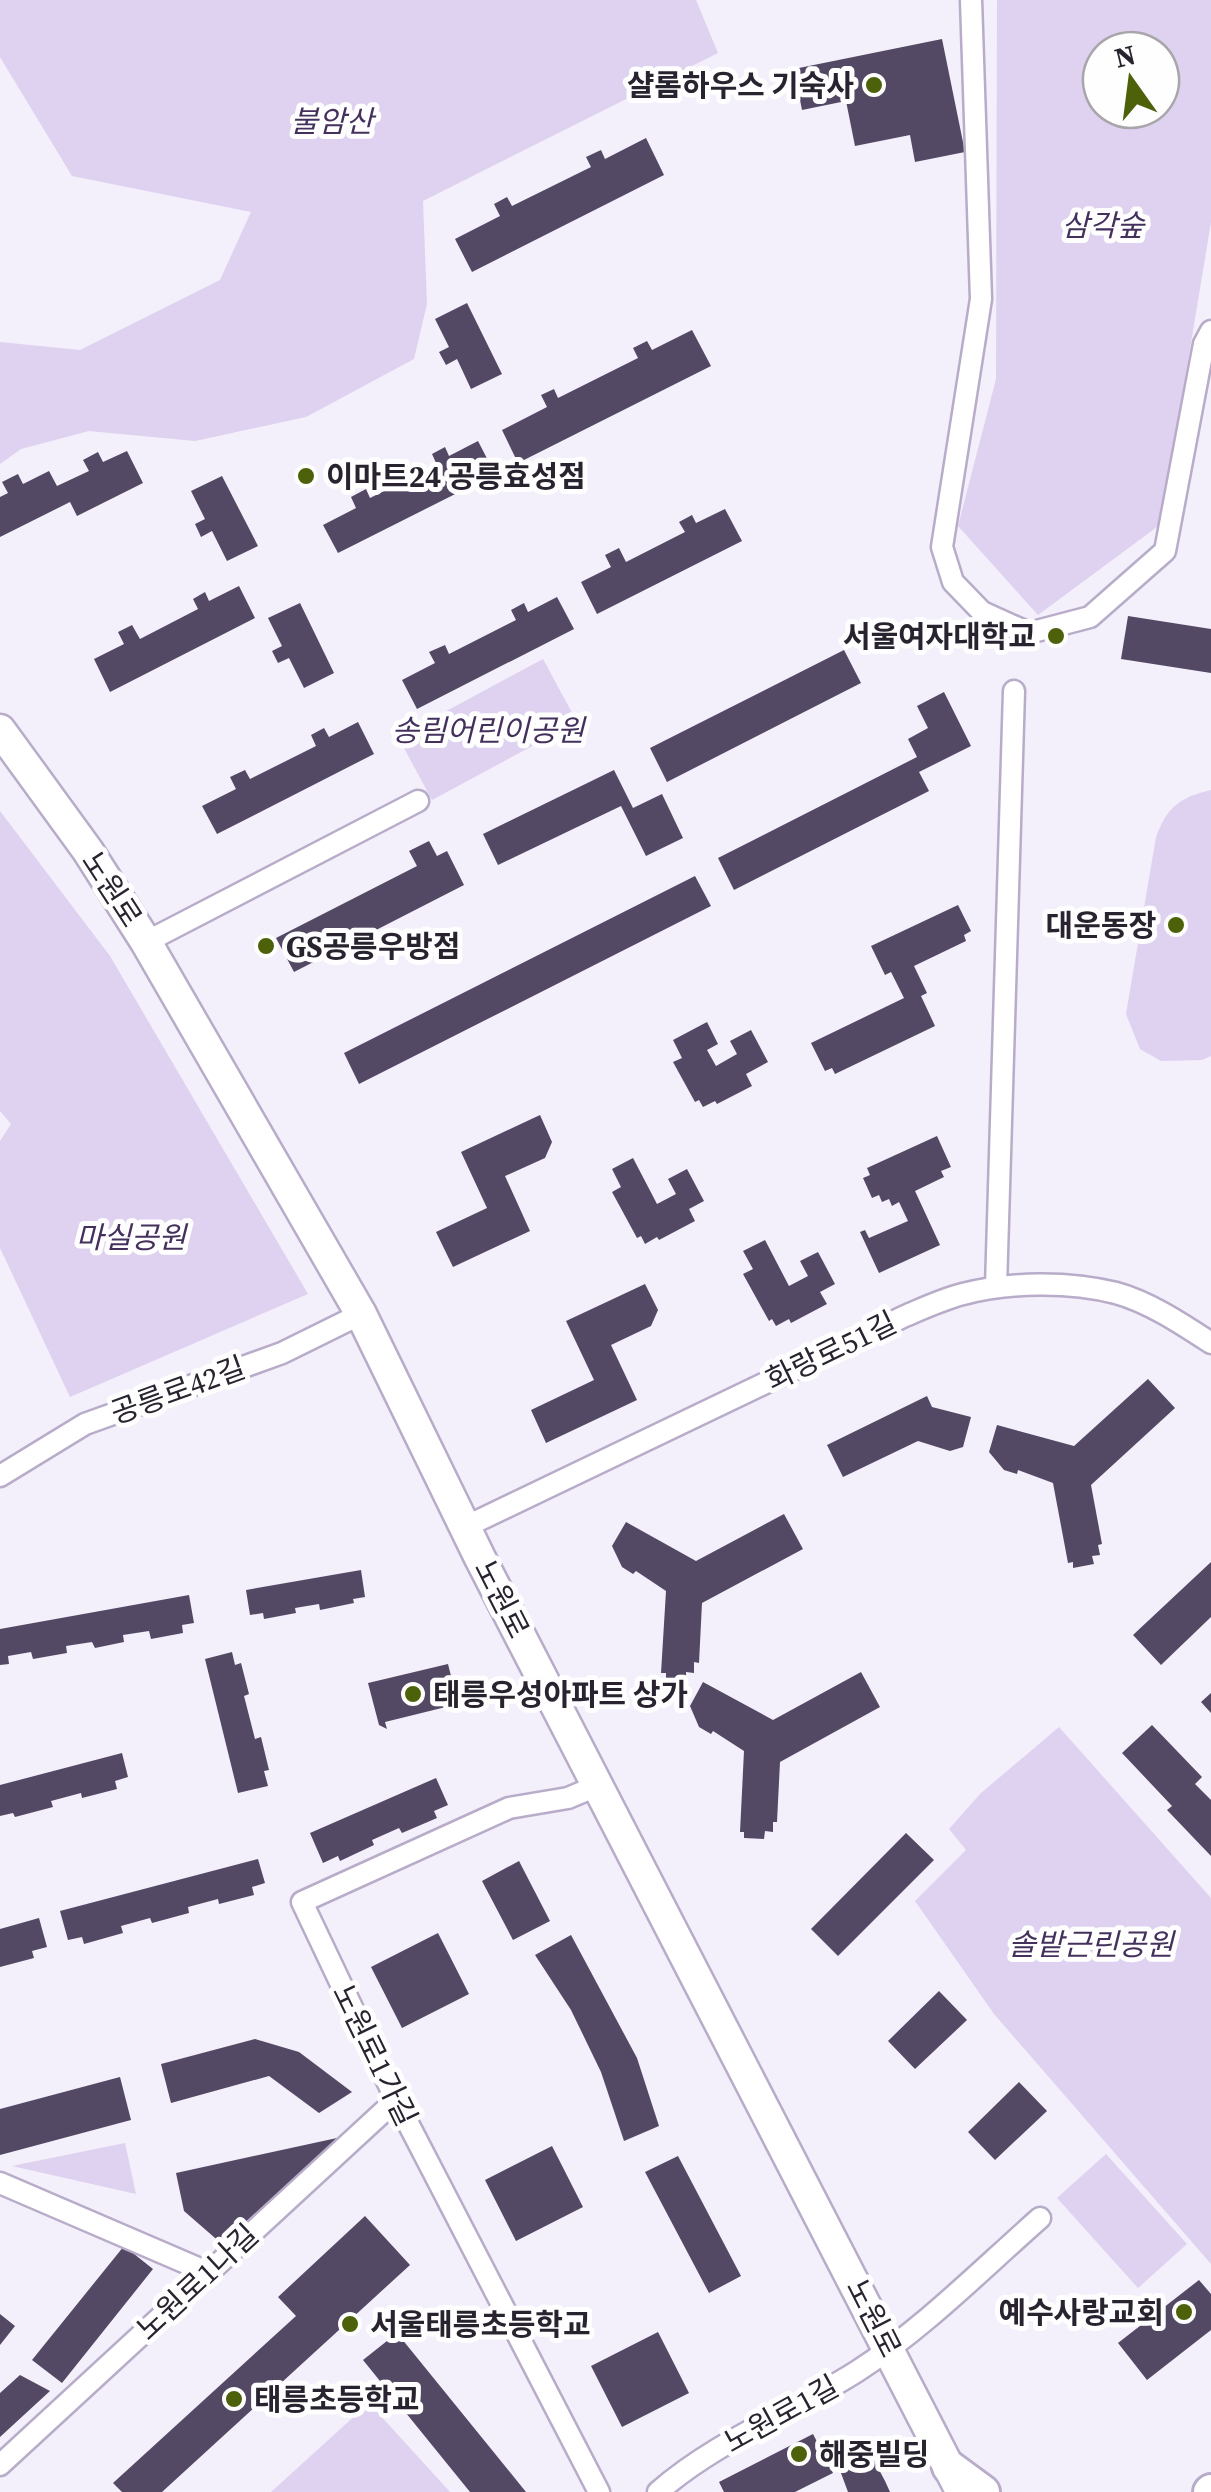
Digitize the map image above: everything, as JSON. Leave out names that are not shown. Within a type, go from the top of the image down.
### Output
[{"type":"main road","name":"노원로","points":[[0,730],[88,851],[146,942],[361,1314],[955,2480]]},
{"type":"main road","points":[[955,2480],[983,2492]]},
{"type":"street","points":[[971,0],[981,299],[942,547],[953,582],[982,612],[1029,633],[1090,617],[1164,550],[1204,344],[1211,331]]},
{"type":"street","points":[[996,1287],[1014,690]]},
{"type":"street","points":[[146,942],[418,801]]},
{"type":"street","name":"화랑로51길","points":[[466,1526],[906,1316],[960,1294],[996,1287],[1071,1286],[1118,1294],[1178,1322],[1211,1343]]},
{"type":"street","name":"공릉로42길","points":[[0,1476],[85,1424],[282,1353],[361,1314]]},
{"type":"street","name":"노원로1가길","points":[[599,1786],[568,1798],[523,1804],[493,1814],[302,1902],[396,2100],[599,2492]]},
{"type":"street","name":"노원로1나길","points":[[0,2465],[396,2100]]},
{"type":"street","points":[[0,2183],[206,2272]]},
{"type":"street","name":"노원로1길","points":[[658,2492],[698,2460],[889,2349],[1040,2218]]},
{"type":"green space","name":"불암산","points":[[0,0],[696,0],[718,53],[423,201],[427,304],[414,359],[306,417],[195,441],[89,431],[21,449],[0,464],[0,342],[80,350],[220,280],[251,212],[72,176],[0,57]]},
{"type":"green space","name":"삼각숲","points":[[997,0],[1211,0],[1211,222],[1161,524],[1038,615],[958,526],[996,379]]},
{"type":"green space","name":"송림어린이공원","points":[[543,659],[577,722],[432,800],[398,737]]},
{"type":"green space","name":"대운동장","points":[[1211,790],[1211,1056],[1202,1060],[1161,1061],[1140,1049],[1126,1014],[1156,837],[1176,805]]},
{"type":"green space","name":"마실공원","points":[[0,811],[110,956],[308,1294],[70,1397],[0,1248],[0,1141],[11,1124],[0,1111]]},
{"type":"green space","name":"솔밭근린공원","points":[[1059,1727],[1211,1898],[1211,2264],[994,2014],[915,1901],[966,1850],[949,1829],[981,1793]]},
{"type":"green space","points":[[125,2143],[136,2194],[12,2166]]},
{"type":"green space","points":[[1106,2154],[1187,2244],[1138,2288],[1057,2198]]},
{"type":"green space","points":[[369,2403],[450,2492],[271,2492]]},
{"type":"building","name":"샬롬하우스 기숙사","points":[[942,39],[965,152],[915,162],[910,135],[855,146],[846,101],[802,110],[794,69]]},
{"type":"building","points":[[646,138],[664,175],[472,272],[455,239],[500,216],[494,204],[507,197],[512,206],[591,167],[586,157],[601,150],[605,159]]},
{"type":"building","points":[[467,303],[502,374],[471,389],[457,359],[446,365],[439,352],[449,347],[435,319]]},
{"type":"building","points":[[692,330],[711,366],[518,463],[502,430],[547,407],[541,395],[554,389],[558,398],[638,358],[633,348],[647,341],[652,350]]},
{"type":"building","points":[[478,441],[495,474],[338,553],[323,525],[356,508],[351,497],[366,489],[370,498],[437,465],[432,454],[445,447],[449,456]]},
{"type":"building","points":[[127,451],[143,483],[77,516],[70,502],[0,537],[0,497],[8,493],[2,482],[18,474],[23,484],[49,471],[57,486],[89,471],[83,460],[98,452],[103,462]]},
{"type":"building","points":[[222,476],[258,546],[227,561],[212,531],[201,537],[195,524],[205,519],[191,491]]},
{"type":"building","points":[[725,509],[742,541],[597,614],[581,582],[611,567],[605,555],[619,548],[626,562],[685,532],[679,522],[692,515],[696,523]]},
{"type":"building","points":[[239,586],[255,618],[110,692],[94,659],[124,644],[118,632],[132,625],[140,639],[198,609],[193,599],[205,592],[209,601]]},
{"type":"building","points":[[557,597],[574,629],[417,709],[402,680],[435,663],[429,652],[445,645],[449,654],[516,620],[511,610],[524,603],[528,612]]},
{"type":"building","points":[[300,603],[334,673],[304,688],[289,658],[278,663],[272,651],[282,646],[268,618]]},
{"type":"building","points":[[1128,616],[1211,629],[1211,673],[1121,659]]},
{"type":"building","points":[[844,650],[861,683],[667,782],[650,748]]},
{"type":"building","points":[[944,692],[971,746],[919,772],[929,791],[734,890],[718,858],[917,757],[908,739],[928,728],[917,706]]},
{"type":"building","points":[[358,722],[374,754],[217,834],[202,806],[236,789],[230,777],[245,770],[250,779],[316,746],[311,735],[324,728],[329,737]]},
{"type":"building","points":[[614,770],[633,808],[662,794],[683,838],[646,856],[621,806],[498,865],[483,834]]},
{"type":"building","points":[[429,841],[437,856],[447,851],[464,885],[294,972],[276,938],[417,866],[409,851]]},
{"type":"building","points":[[695,876],[711,906],[359,1084],[344,1053]]},
{"type":"building","points":[[958,905],[971,931],[964,935],[966,941],[914,966],[927,993],[921,996],[935,1026],[835,1074],[832,1068],[825,1071],[811,1043],[904,998],[891,972],[885,975],[871,946]]},
{"type":"building","points":[[707,1022],[718,1044],[707,1050],[716,1066],[737,1054],[730,1041],[751,1030],[768,1062],[746,1074],[752,1086],[703,1107],[699,1100],[695,1102],[673,1062],[682,1058],[673,1040]]},
{"type":"building","points":[[540,1115],[552,1142],[545,1158],[505,1176],[530,1231],[453,1267],[436,1232],[487,1208],[461,1152]]},
{"type":"building","points":[[937,1136],[951,1167],[941,1171],[944,1177],[915,1191],[940,1245],[879,1273],[860,1232],[865,1230],[869,1238],[908,1221],[899,1202],[892,1206],[889,1199],[882,1202],[879,1195],[872,1198],[863,1178],[870,1175],[867,1168]]},
{"type":"building","points":[[633,1158],[657,1204],[676,1194],[668,1179],[687,1169],[704,1201],[689,1209],[695,1221],[659,1240],[657,1237],[645,1244],[641,1236],[637,1238],[612,1192],[621,1187],[612,1169]]},
{"type":"building","points":[[765,1240],[789,1286],[808,1276],[800,1261],[818,1252],[835,1284],[820,1292],[827,1304],[791,1323],[789,1319],[776,1326],[772,1319],[769,1321],[743,1274],[753,1269],[743,1251]]},
{"type":"building","points":[[645,1284],[658,1310],[651,1326],[611,1345],[637,1400],[546,1443],[531,1410],[594,1380],[566,1321]]},
{"type":"building","points":[[1148,1379],[1175,1408],[1091,1485],[1102,1544],[1098,1545],[1100,1555],[1092,1556],[1094,1564],[1073,1568],[1073,1562],[1068,1563],[1053,1483],[1018,1470],[1017,1474],[1004,1470],[989,1452],[997,1425],[1074,1446]]},
{"type":"building","points":[[927,1396],[932,1407],[971,1417],[963,1447],[950,1451],[918,1441],[843,1477],[827,1445]]},
{"type":"building","points":[[784,1514],[803,1549],[702,1603],[699,1663],[694,1662],[694,1673],[686,1672],[686,1680],[666,1679],[666,1673],[661,1673],[666,1591],[636,1571],[633,1574],[622,1567],[612,1546],[626,1522],[696,1561]]},
{"type":"building","points":[[1211,1562],[1211,1617],[1161,1665],[1133,1635]]},
{"type":"building","points":[[361,1570],[365,1597],[353,1599],[354,1603],[320,1610],[319,1604],[295,1608],[296,1613],[264,1619],[263,1613],[250,1615],[246,1590]]},
{"type":"building","points":[[189,1595],[194,1623],[182,1625],[183,1633],[151,1639],[149,1631],[123,1635],[124,1642],[95,1648],[92,1642],[66,1646],[67,1653],[33,1659],[31,1652],[8,1656],[9,1664],[0,1665],[0,1629]]},
{"type":"building","points":[[232,1652],[235,1665],[241,1663],[249,1694],[244,1696],[255,1739],[261,1737],[269,1770],[264,1771],[268,1786],[238,1793],[205,1659]]},
{"type":"building","name":"태릉우성아파트 상가","points":[[448,1664],[458,1704],[385,1722],[387,1729],[379,1725],[368,1683]]},
{"type":"building","points":[[861,1672],[880,1707],[780,1762],[773,1832],[765,1831],[764,1839],[744,1838],[744,1832],[740,1832],[744,1751],[713,1731],[711,1734],[699,1727],[690,1706],[703,1682],[773,1720]]},
{"type":"building","points":[[1211,1693],[1211,1713],[1201,1702]]},
{"type":"building","points":[[1152,1725],[1202,1777],[1195,1784],[1211,1800],[1211,1856],[1167,1810],[1172,1806],[1122,1753]]},
{"type":"building","points":[[122,1753],[128,1777],[115,1781],[117,1789],[51,1801],[53,1807],[15,1817],[13,1813],[0,1816],[0,1785]]},
{"type":"building","points":[[436,1778],[448,1805],[434,1811],[437,1818],[402,1833],[399,1828],[340,1861],[338,1856],[323,1863],[310,1833]]},
{"type":"building","points":[[906,1833],[934,1860],[838,1956],[811,1929]]},
{"type":"building","points":[[258,1859],[265,1883],[252,1887],[254,1895],[219,1904],[218,1899],[188,1907],[189,1913],[121,1926],[123,1933],[84,1944],[82,1937],[68,1940],[60,1911]]},
{"type":"building","points":[[519,1861],[550,1921],[513,1940],[482,1881]]},
{"type":"building","points":[[39,1918],[47,1947],[32,1951],[34,1958],[0,1967],[0,1929]]},
{"type":"building","points":[[438,1933],[469,1994],[402,2028],[371,1967]]},
{"type":"building","points":[[571,1935],[637,2058],[659,2126],[624,2141],[601,2072],[571,2010],[535,1955]]},
{"type":"building","points":[[939,1991],[967,2020],[915,2069],[888,2041]]},
{"type":"building","points":[[255,2039],[299,2052],[352,2092],[319,2113],[269,2076],[171,2103],[161,2064]]},
{"type":"building","points":[[120,2077],[131,2120],[0,2155],[0,2109]]},
{"type":"building","points":[[1019,2082],[1047,2111],[995,2160],[968,2132]]},
{"type":"building","points":[[360,2133],[230,2251],[184,2211],[176,2173]]},
{"type":"building","points":[[552,2146],[583,2207],[516,2241],[485,2180]]},
{"type":"building","points":[[678,2156],[741,2276],[709,2293],[645,2172]]},
{"type":"building","name":"태릉초등학교","points":[[365,2216],[410,2265],[162,2492],[122,2492],[113,2483],[296,2316],[278,2297]]},
{"type":"building","points":[[124,2246],[153,2269],[62,2383],[32,2360]]},
{"type":"building","name":"예수사랑교회","points":[[1199,2280],[1211,2294],[1211,2330],[1147,2380],[1118,2343]]},
{"type":"building","points":[[0,2314],[15,2326],[0,2345]]},
{"type":"building","points":[[658,2332],[689,2393],[622,2427],[591,2366]]},
{"type":"building","name":"서울태릉초등학교","points":[[397,2333],[526,2492],[470,2492],[363,2360]]},
{"type":"building","points":[[20,2375],[50,2391],[0,2437],[0,2393]]},
{"type":"building","name":"해중빌딩","points":[[813,2434],[833,2473],[795,2492],[724,2492],[719,2482]]},
{"type":"building","points":[[869,2451],[890,2492],[848,2492],[838,2465]]},
{"type":"place","name":"샬롬하우스 기숙사","points":[[874,85]]},
{"type":"place","name":"이마트24 공릉효성점","points":[[306,476]]},
{"type":"place","name":"서울여자대학교","points":[[1056,636]]},
{"type":"place","name":"대운동장","points":[[1176,925]]},
{"type":"place","name":"GS공릉우방점","points":[[266,946]]},
{"type":"place","name":"태릉우성아파트 상가","points":[[413,1694]]},
{"type":"place","name":"예수사랑교회","points":[[1184,2312]]},
{"type":"place","name":"서울태릉초등학교","points":[[350,2324]]},
{"type":"place","name":"태릉초등학교","points":[[234,2399]]},
{"type":"place","name":"해중빌딩","points":[[799,2454]]}]
